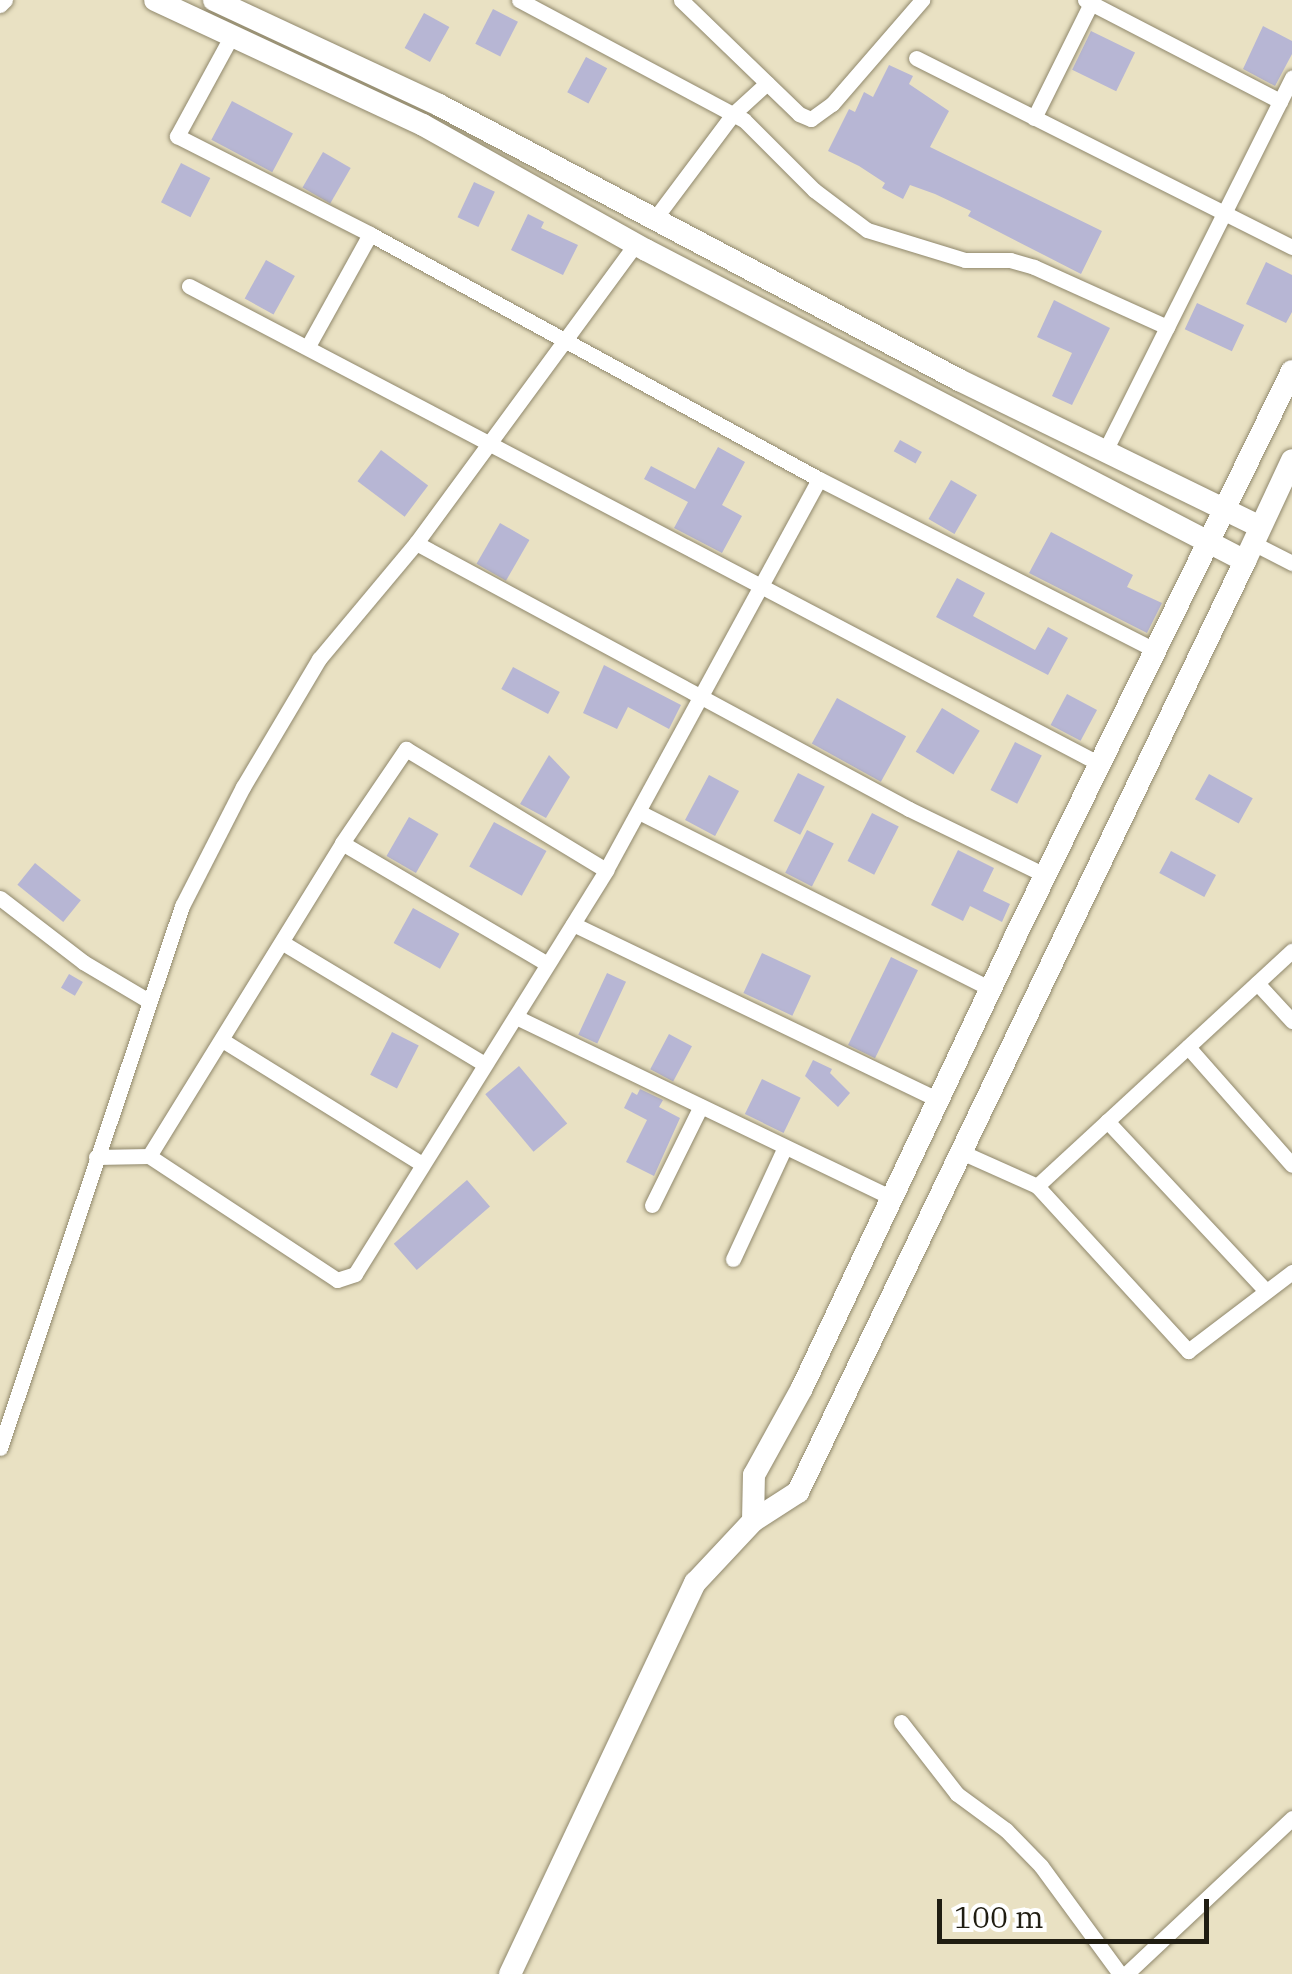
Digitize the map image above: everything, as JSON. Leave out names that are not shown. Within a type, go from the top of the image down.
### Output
[{"type":"street","points":[[156,0],[423,125],[636,244],[1208,542],[1253,543],[1292,562]]},
{"type":"street","points":[[214,0],[438,105],[959,380],[1226,510],[1253,543]]},
{"type":"street","points":[[519,0],[756,128],[814,190],[867,230],[965,260],[1010,260],[1034,267],[1167,327]]},
{"type":"street","points":[[681,0],[800,114],[811,119],[820,116],[922,0]]},
{"type":"street","points":[[1034,118],[1088,1],[1280,102]]},
{"type":"street","points":[[231,37],[178,136],[370,234],[820,479],[1155,650]]},
{"type":"street","points":[[916,58],[1223,216],[1292,246]]},
{"type":"street","points":[[1104,452],[1292,77]]},
{"type":"street","points":[[0,1448],[182,906],[269,738],[352,615],[416,543],[733,114],[767,83]]},
{"type":"street","points":[[308,346],[370,234]]},
{"type":"street","points":[[189,286],[760,590],[1100,764]]},
{"type":"street","points":[[752,1521],[754,1475],[802,1388],[991,988],[1292,371]]},
{"type":"street","points":[[510,1974],[695,1583],[752,1521],[798,1492],[1292,460]]},
{"type":"street","points":[[96,1157],[149,1156],[337,1280],[355,1274],[606,870],[703,700],[820,479]]},
{"type":"street","points":[[416,543],[703,700],[1046,876]]},
{"type":"street","points":[[149,1156],[342,843],[406,750],[606,870]]},
{"type":"street","points":[[639,812],[991,988]]},
{"type":"street","points":[[342,843],[546,964]]},
{"type":"street","points":[[0,898],[83,962],[149,1000]]},
{"type":"street","points":[[573,924],[938,1100]]},
{"type":"street","points":[[283,943],[483,1063]]},
{"type":"street","points":[[1037,1186],[1292,951]]},
{"type":"street","points":[[1257,983],[1292,1021]]},
{"type":"street","points":[[516,1017],[892,1198]]},
{"type":"street","points":[[222,1040],[422,1164]]},
{"type":"street","points":[[1188,1047],[1292,1165]]},
{"type":"street","points":[[652,1205],[701,1106]]},
{"type":"street","points":[[1108,1121],[1266,1291]]},
{"type":"street","points":[[733,1259],[784,1149]]},
{"type":"street","points":[[961,1152],[1037,1186],[1188,1352],[1292,1272]]},
{"type":"street","points":[[901,1722],[958,1794],[1006,1830],[1041,1866],[1123,1974],[1292,1818]]},
{"type":"building","points":[[493,9],[518,22],[500,56],[475,44]]},
{"type":"building","points":[[424,13],[449,27],[430,62],[405,48]]},
{"type":"building","points":[[1263,26],[1292,41],[1292,54],[1275,86],[1243,69]]},
{"type":"building","points":[[1091,31],[1135,52],[1116,91],[1072,70]]},
{"type":"building","points":[[586,57],[607,68],[588,104],[567,92]]},
{"type":"building","points":[[889,65],[913,76],[909,84],[949,111],[930,147],[1102,231],[1081,274],[968,216],[971,211],[935,194],[910,185],[903,199],[882,188],[885,183],[859,166],[828,151],[849,109],[855,112],[864,92],[873,97]]},
{"type":"building","points":[[232,101],[293,133],[272,172],[211,140]]},
{"type":"building","points":[[323,152],[351,168],[330,204],[302,188]]},
{"type":"building","points":[[181,163],[210,178],[190,217],[161,202]]},
{"type":"building","points":[[474,182],[495,192],[478,227],[458,217]]},
{"type":"building","points":[[528,214],[544,222],[541,228],[578,245],[563,275],[511,250]]},
{"type":"building","points":[[266,260],[295,276],[274,314],[245,298]]},
{"type":"building","points":[[1266,262],[1292,275],[1292,312],[1286,323],[1246,304]]},
{"type":"building","points":[[1054,300],[1110,328],[1072,405],[1052,396],[1072,353],[1037,337]]},
{"type":"building","points":[[1197,303],[1244,325],[1232,351],[1185,329]]},
{"type":"building","points":[[900,440],[922,452],[916,463],[894,451]]},
{"type":"building","points":[[718,447],[745,462],[722,505],[742,516],[722,553],[674,528],[688,502],[644,479],[651,466],[695,489]]},
{"type":"building","points":[[381,450],[428,486],[405,517],[358,481]]},
{"type":"building","points":[[951,480],[977,495],[954,534],[928,519]]},
{"type":"building","points":[[500,523],[529,540],[506,581],[476,564]]},
{"type":"building","points":[[1051,532],[1133,575],[1127,587],[1162,603],[1147,633],[1029,573]]},
{"type":"building","points":[[957,578],[985,593],[973,616],[1035,650],[1048,627],[1068,638],[1048,675],[936,617]]},
{"type":"building","points":[[604,665],[681,705],[669,729],[628,707],[617,729],[583,713]]},
{"type":"building","points":[[513,667],[560,692],[548,714],[501,689]]},
{"type":"building","points":[[1067,694],[1097,710],[1081,741],[1051,725]]},
{"type":"building","points":[[837,698],[906,736],[881,782],[812,743]]},
{"type":"building","points":[[942,708],[980,731],[953,774],[916,752]]},
{"type":"building","points":[[1015,742],[1042,756],[1017,804],[990,790]]},
{"type":"building","points":[[549,755],[570,777],[546,818],[520,804]]},
{"type":"building","points":[[798,773],[825,787],[800,835],[773,821]]},
{"type":"building","points":[[1209,774],[1253,798],[1239,824],[1195,799]]},
{"type":"building","points":[[709,775],[739,791],[715,836],[685,820]]},
{"type":"building","points":[[872,813],[899,827],[874,875],[847,861]]},
{"type":"building","points":[[409,817],[438,834],[416,873],[386,856]]},
{"type":"building","points":[[494,822],[546,851],[522,896],[469,867]]},
{"type":"building","points":[[807,830],[834,844],[812,886],[785,873]]},
{"type":"building","points":[[958,850],[994,868],[983,891],[1010,904],[1002,922],[970,906],[963,921],[931,905]]},
{"type":"building","points":[[1171,851],[1216,875],[1204,897],[1159,873]]},
{"type":"building","points":[[35,863],[81,900],[63,922],[17,885]]},
{"type":"building","points":[[413,908],[459,934],[440,969],[394,943]]},
{"type":"building","points":[[762,953],[811,976],[792,1016],[743,993]]},
{"type":"building","points":[[891,957],[918,970],[875,1058],[848,1045]]},
{"type":"building","points":[[607,973],[626,982],[597,1044],[578,1035]]},
{"type":"building","points":[[69,974],[83,982],[75,996],[61,988]]},
{"type":"building","points":[[392,1032],[419,1046],[397,1088],[370,1075]]},
{"type":"building","points":[[669,1034],[692,1046],[673,1082],[650,1069]]},
{"type":"building","points":[[813,1060],[832,1069],[830,1073],[850,1093],[838,1107],[805,1076]]},
{"type":"building","points":[[519,1066],[567,1123],[534,1152],[485,1094]]},
{"type":"building","points":[[762,1079],[801,1098],[784,1133],[745,1114]]},
{"type":"building","points":[[640,1089],[663,1100],[659,1107],[680,1118],[654,1176],[626,1162],[647,1120],[624,1108],[632,1092],[637,1095]]},
{"type":"building","points":[[467,1180],[490,1206],[417,1270],[394,1244]]}]
